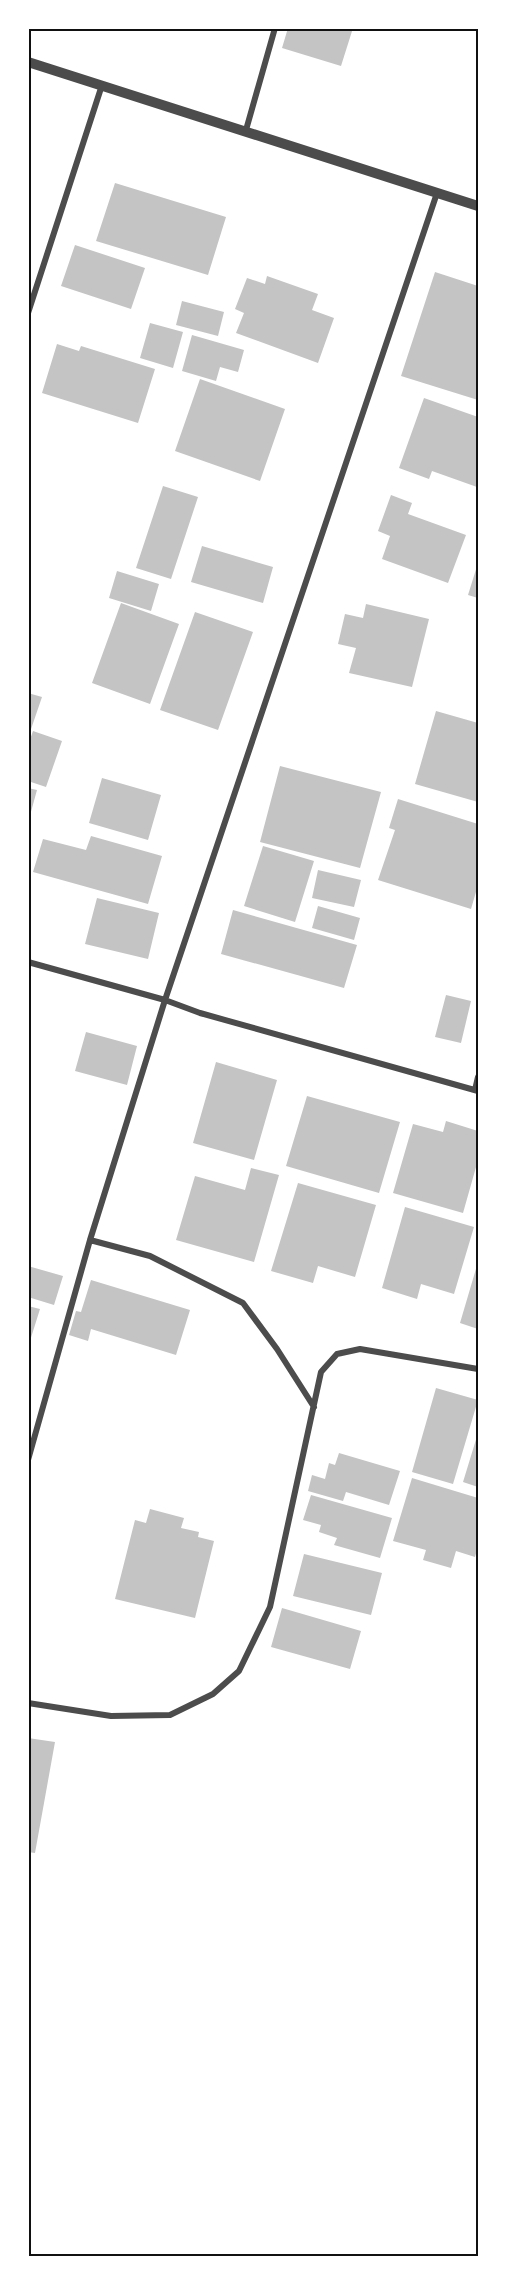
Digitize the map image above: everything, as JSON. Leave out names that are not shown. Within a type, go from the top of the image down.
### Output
[{"type":"street","points":[[246,130],[275,28]]},
{"type":"street","points":[[28,62],[478,206]]},
{"type":"street","points":[[28,313],[102,85]]},
{"type":"street","points":[[28,1460],[90,1240],[165,1000],[437,193]]},
{"type":"street","points":[[28,962],[165,1000],[200,1013],[477,1090],[478,1077]]},
{"type":"street","points":[[90,1240],[150,1256],[243,1303],[277,1349],[314,1407]]},
{"type":"street","points":[[28,1702],[111,1716],[170,1715],[213,1694],[239,1671],[270,1607],[321,1372],[337,1354],[360,1349],[478,1369]]},
{"type":"building","points":[[288,28],[353,28],[341,66],[282,48]]},
{"type":"building","points":[[115,183],[226,217],[208,275],[96,241]]},
{"type":"building","points":[[75,245],[145,268],[131,309],[61,286]]},
{"type":"building","points":[[435,272],[478,286],[478,400],[401,376]]},
{"type":"building","points":[[267,276],[318,294],[312,310],[334,318],[318,363],[236,333],[244,313],[235,309],[247,278],[265,284]]},
{"type":"building","points":[[182,301],[224,312],[218,336],[176,325]]},
{"type":"building","points":[[150,323],[183,332],[173,368],[140,358]]},
{"type":"building","points":[[192,335],[244,350],[238,372],[220,367],[216,381],[182,371]]},
{"type":"building","points":[[57,344],[79,351],[81,346],[155,369],[138,423],[42,393]]},
{"type":"building","points":[[200,379],[285,409],[260,481],[175,451]]},
{"type":"building","points":[[424,398],[478,417],[477,487],[432,471],[429,479],[399,468]]},
{"type":"building","points":[[163,486],[198,497],[171,579],[136,568]]},
{"type":"building","points":[[391,495],[412,503],[408,514],[466,535],[448,583],[382,559],[390,536],[378,531]]},
{"type":"building","points":[[202,546],[273,567],[263,603],[191,582]]},
{"type":"building","points":[[478,563],[478,598],[468,595]]},
{"type":"building","points":[[117,571],[159,584],[151,611],[109,598]]},
{"type":"building","points":[[121,603],[179,624],[150,704],[92,683]]},
{"type":"building","points":[[366,604],[429,619],[412,687],[349,673],[356,648],[338,644],[345,614],[363,618]]},
{"type":"building","points":[[195,612],[253,632],[218,730],[160,710]]},
{"type":"building","points":[[28,693],[42,697],[29,735],[28,735]]},
{"type":"building","points":[[436,711],[478,723],[478,802],[415,784]]},
{"type":"building","points":[[33,731],[62,741],[46,787],[28,781],[28,745]]},
{"type":"building","points":[[280,766],[381,792],[360,868],[260,842]]},
{"type":"building","points":[[102,778],[161,795],[148,840],[89,823]]},
{"type":"building","points":[[28,788],[37,790],[29,819],[28,819]]},
{"type":"building","points":[[398,799],[478,824],[478,885],[471,909],[378,880],[395,830],[389,828]]},
{"type":"building","points":[[91,836],[162,856],[148,904],[33,872],[43,839],[86,850]]},
{"type":"building","points":[[263,846],[314,861],[295,922],[244,906]]},
{"type":"building","points":[[318,870],[361,880],[354,907],[312,898]]},
{"type":"building","points":[[97,898],[159,913],[148,959],[85,944]]},
{"type":"building","points":[[318,906],[360,918],[354,940],[312,928]]},
{"type":"building","points":[[233,910],[357,945],[344,988],[221,954]]},
{"type":"building","points":[[446,995],[471,1001],[461,1043],[435,1037]]},
{"type":"building","points":[[86,1032],[137,1046],[127,1085],[75,1071]]},
{"type":"building","points":[[216,1062],[277,1080],[254,1160],[193,1143]]},
{"type":"building","points":[[307,1096],[400,1122],[379,1193],[286,1166]]},
{"type":"building","points":[[446,1121],[478,1131],[478,1160],[463,1213],[393,1193],[413,1124],[443,1132]]},
{"type":"building","points":[[251,1168],[279,1175],[254,1262],[176,1240],[195,1176],[245,1190]]},
{"type":"building","points":[[298,1183],[376,1205],[355,1277],[318,1266],[313,1283],[271,1271]]},
{"type":"building","points":[[405,1207],[474,1227],[454,1294],[421,1284],[417,1299],[382,1288]]},
{"type":"building","points":[[478,1262],[478,1329],[460,1323]]},
{"type":"building","points":[[28,1266],[63,1276],[54,1305],[28,1297]]},
{"type":"building","points":[[91,1280],[190,1310],[176,1355],[91,1329],[88,1341],[69,1335],[76,1311],[81,1312]]},
{"type":"building","points":[[28,1306],[40,1309],[29,1344],[28,1344]]},
{"type":"building","points":[[436,1388],[478,1400],[453,1484],[412,1472]]},
{"type":"building","points":[[478,1433],[478,1487],[463,1482]]},
{"type":"building","points":[[339,1453],[400,1471],[389,1505],[346,1492],[343,1501],[308,1491],[312,1475],[325,1479],[329,1463],[335,1465]]},
{"type":"building","points":[[412,1478],[478,1498],[478,1546],[475,1557],[456,1551],[451,1568],[423,1560],[426,1550],[393,1541]]},
{"type":"building","points":[[311,1495],[392,1518],[380,1558],[334,1545],[337,1538],[319,1532],[321,1525],[303,1520]]},
{"type":"building","points":[[150,1509],[184,1518],[181,1528],[199,1532],[198,1537],[214,1541],[195,1618],[115,1599],[135,1520],[146,1523]]},
{"type":"building","points":[[304,1554],[382,1573],[371,1615],[293,1596]]},
{"type":"building","points":[[282,1608],[361,1631],[350,1669],[271,1647]]},
{"type":"building","points":[[28,1738],[55,1742],[35,1853],[28,1852]]}]
